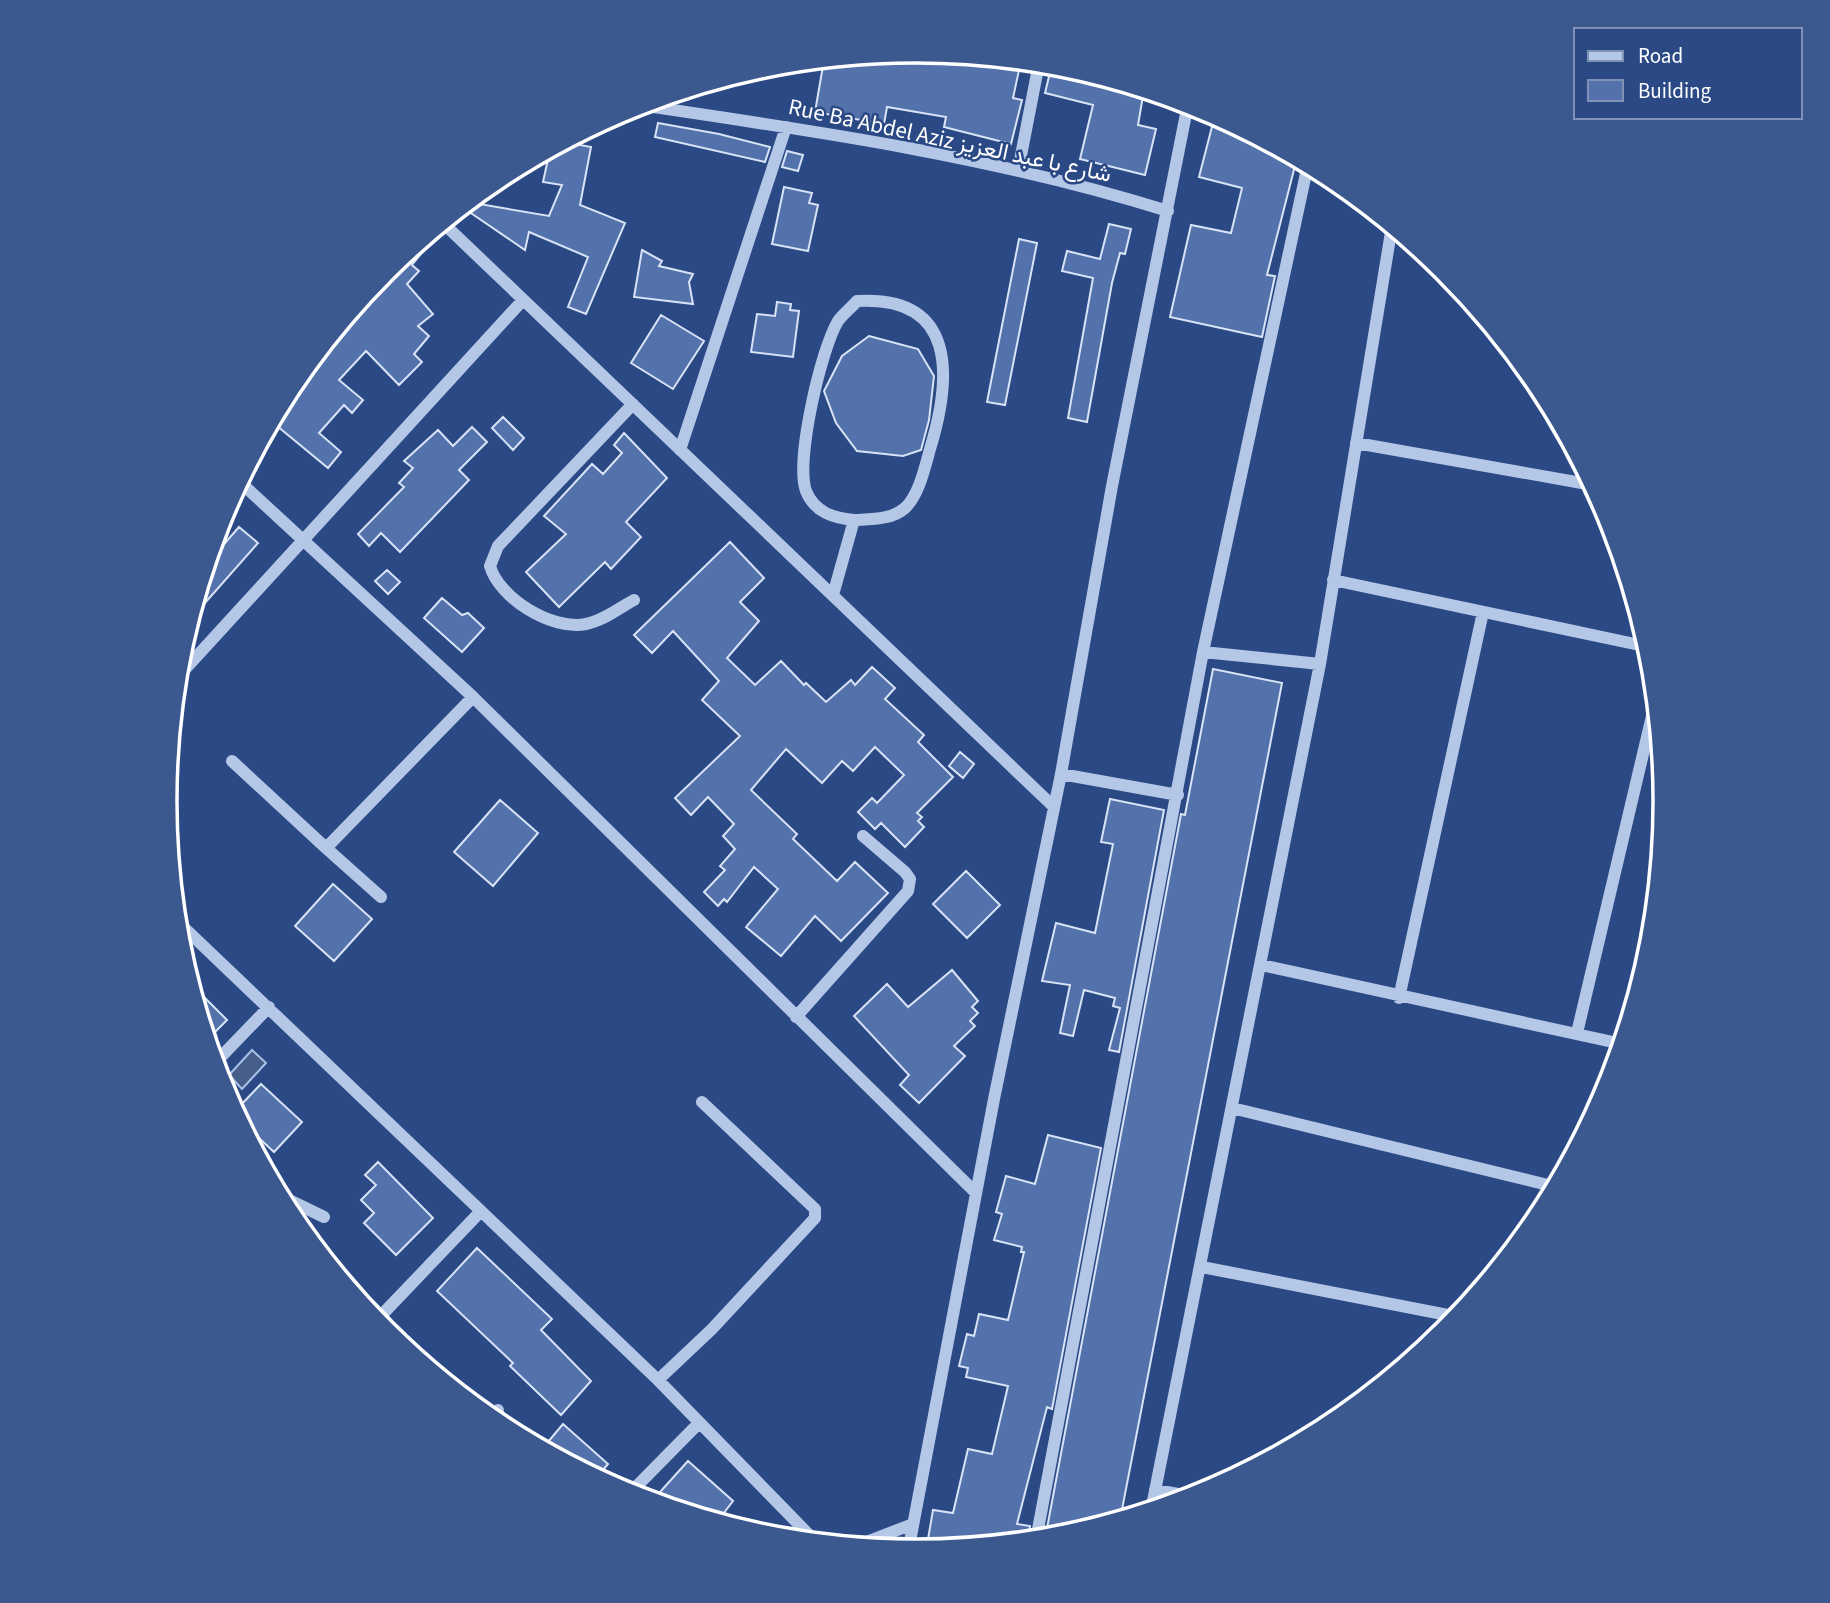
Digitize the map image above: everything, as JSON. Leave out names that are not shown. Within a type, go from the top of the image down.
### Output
[{"type":"street","points":[[1018,171],[1037,73]]},
{"type":"street","name":"Rue Ba Abdel Aziz شارع با عبد العزيز","points":[[663,108],[786,127],[1018,171],[1168,211]]},
{"type":"street","points":[[910,1540],[976,1193],[1061,774],[1112,486],[1186,115]]},
{"type":"street","points":[[680,450],[786,127]]},
{"type":"street","points":[[1038,1529],[1203,652],[1306,175]]},
{"type":"street","points":[[449,229],[1054,807]]},
{"type":"street","points":[[1153,1501],[1202,1267],[1320,664],[1390,236]]},
{"type":"street","points":[[190,664],[523,300]]},
{"type":"street","points":[[879,300],[908,307],[926,322],[942,344],[944,372],[936,430],[912,500],[903,510],[880,519],[854,520],[831,517],[816,506],[805,490],[806,450],[812,400],[824,353],[839,320],[857,301],[879,300]]},
{"type":"street","points":[[634,404],[498,546],[490,566],[502,589],[553,620],[584,625],[634,600]]},
{"type":"street","points":[[1356,443],[1581,483]]},
{"type":"street","points":[[247,488],[473,696],[976,1193]]},
{"type":"street","points":[[833,595],[854,520]]},
{"type":"street","points":[[1334,580],[1636,644]]},
{"type":"street","points":[[1399,998],[1483,612]]},
{"type":"street","points":[[1203,652],[1320,664]]},
{"type":"street","points":[[326,848],[473,696]]},
{"type":"street","points":[[1577,1033],[1649,727]]},
{"type":"street","points":[[232,761],[381,897]]},
{"type":"street","points":[[1061,774],[1178,795]]},
{"type":"street","points":[[796,1017],[908,891],[910,878],[863,836]]},
{"type":"street","points":[[189,932],[658,1380],[806,1532]]},
{"type":"street","points":[[1261,965],[1399,998],[1613,1042]]},
{"type":"street","points":[[222,1055],[269,1007]]},
{"type":"street","points":[[658,1380],[712,1329],[815,1218],[816,1209],[702,1102]]},
{"type":"street","points":[[1233,1108],[1547,1184]]},
{"type":"street","points":[[294,1201],[324,1217]]},
{"type":"street","points":[[383,1313],[481,1211]]},
{"type":"street","points":[[1202,1267],[1446,1315]]},
{"type":"street","points":[[637,1486],[699,1423]]},
{"type":"street","points":[[1155,1490],[1173,1493]]},
{"type":"street","points":[[876,1538],[913,1524]]},
{"type":"water","points":[[252,1050],[266,1063],[242,1089],[229,1075]]},
{"type":"building","points":[[915,63],[1019,70],[1013,98],[1022,100],[1011,144],[944,127],[946,117],[887,107],[884,124],[815,112],[822,69]]},
{"type":"building","points":[[1049,75],[1142,99],[1138,125],[1156,129],[1145,175],[1080,159],[1093,105],[1045,93]]},
{"type":"building","points":[[658,123],[770,147],[765,162],[655,137]]},
{"type":"building","points":[[1212,125],[1294,168],[1267,275],[1275,276],[1262,337],[1170,317],[1191,225],[1231,233],[1242,188],[1199,177]]},
{"type":"building","points":[[578,145],[591,147],[580,205],[625,223],[586,314],[568,307],[588,257],[529,232],[525,250],[470,212],[481,204],[549,216],[562,185],[543,182],[548,161]]},
{"type":"building","points":[[787,151],[803,155],[798,171],[782,167]]},
{"type":"building","points":[[784,187],[812,193],[809,203],[818,205],[808,251],[772,244]]},
{"type":"building","points":[[1109,224],[1131,229],[1125,254],[1120,253],[1112,283],[1087,422],[1068,418],[1093,278],[1062,271],[1067,251],[1100,259]]},
{"type":"building","points":[[1019,239],[1037,243],[1005,405],[987,402]]},
{"type":"building","points":[[425,249],[412,265],[419,271],[407,284],[433,314],[418,326],[429,336],[414,354],[422,362],[399,385],[366,351],[339,380],[363,400],[352,413],[344,405],[319,433],[341,452],[328,468],[278,427],[329,352],[393,279]]},
{"type":"building","points":[[642,250],[662,261],[659,266],[693,274],[689,282],[693,304],[634,297]]},
{"type":"building","points":[[777,302],[791,304],[790,310],[799,311],[793,357],[751,352],[757,314],[775,316]]},
{"type":"building","points":[[661,315],[704,341],[673,389],[631,363]]},
{"type":"building","points":[[869,336],[918,349],[934,376],[929,420],[921,450],[903,456],[857,451],[836,423],[824,391],[842,356]]},
{"type":"building","points":[[503,417],[524,438],[513,450],[492,428]]},
{"type":"building","points":[[472,427],[487,442],[459,470],[469,480],[400,552],[381,533],[369,546],[358,534],[404,487],[399,483],[413,468],[404,461],[438,430],[453,446]]},
{"type":"building","points":[[624,433],[667,478],[626,522],[641,537],[611,569],[605,562],[559,607],[526,572],[566,534],[544,516],[592,464],[603,474],[622,453],[614,445]]},
{"type":"building","points":[[239,527],[258,543],[204,604],[216,564],[225,543]]},
{"type":"building","points":[[730,542],[764,578],[740,602],[759,621],[727,658],[755,685],[781,661],[804,685],[806,683],[826,702],[851,680],[855,685],[872,667],[895,688],[885,699],[924,735],[918,742],[953,777],[917,813],[922,817],[918,821],[924,827],[905,847],[881,823],[875,829],[858,812],[872,798],[877,803],[904,775],[875,747],[853,771],[842,761],[822,783],[786,749],[751,790],[797,834],[793,839],[837,881],[855,862],[888,893],[841,941],[815,916],[781,956],[746,927],[778,889],[754,867],[727,902],[724,899],[718,906],[704,892],[725,870],[720,866],[735,849],[723,836],[734,824],[708,797],[691,815],[675,798],[740,736],[702,700],[719,681],[673,631],[652,653],[634,635]]},
{"type":"building","points":[[387,570],[400,582],[388,594],[375,581]]},
{"type":"building","points":[[442,598],[462,615],[468,613],[484,628],[462,652],[424,618]]},
{"type":"building","points":[[1213,669],[1282,683],[1122,1510],[1047,1528],[1181,814],[1185,815]]},
{"type":"building","points":[[960,752],[974,764],[963,778],[949,766]]},
{"type":"building","points":[[1110,799],[1164,810],[1119,1052],[1109,1050],[1120,1008],[1113,1006],[1115,998],[1084,990],[1073,1036],[1060,1033],[1070,985],[1042,981],[1056,923],[1095,933],[1113,844],[1101,842]]},
{"type":"building","points":[[500,800],[538,833],[493,886],[454,852]]},
{"type":"building","points":[[966,871],[1000,905],[967,938],[933,904]]},
{"type":"building","points":[[333,884],[372,919],[334,961],[295,926]]},
{"type":"building","points":[[952,970],[978,1001],[972,1007],[978,1013],[970,1021],[975,1026],[954,1046],[965,1056],[919,1103],[900,1085],[909,1075],[854,1016],[887,984],[908,1007]]},
{"type":"building","points":[[203,996],[227,1020],[214,1033]]},
{"type":"building","points":[[261,1084],[302,1122],[274,1152],[259,1140],[242,1104]]},
{"type":"building","points":[[1048,1135],[1101,1148],[1052,1409],[1047,1407],[1017,1524],[1030,1526],[1029,1531],[928,1539],[933,1510],[953,1513],[968,1449],[992,1454],[1008,1386],[966,1377],[968,1368],[959,1366],[967,1334],[974,1336],[979,1314],[1008,1320],[1024,1252],[1021,1252],[1022,1247],[994,1240],[1002,1214],[996,1212],[1006,1176],[1035,1184]]},
{"type":"building","points":[[378,1162],[433,1218],[396,1255],[364,1223],[374,1213],[361,1200],[376,1185],[365,1175]]},
{"type":"building","points":[[477,1248],[552,1319],[541,1330],[591,1381],[561,1415],[510,1366],[513,1363],[437,1291]]},
{"type":"building","points":[[563,1424],[608,1464],[602,1471],[548,1442]]},
{"type":"building","points":[[688,1461],[733,1501],[723,1515],[658,1494]]}]
